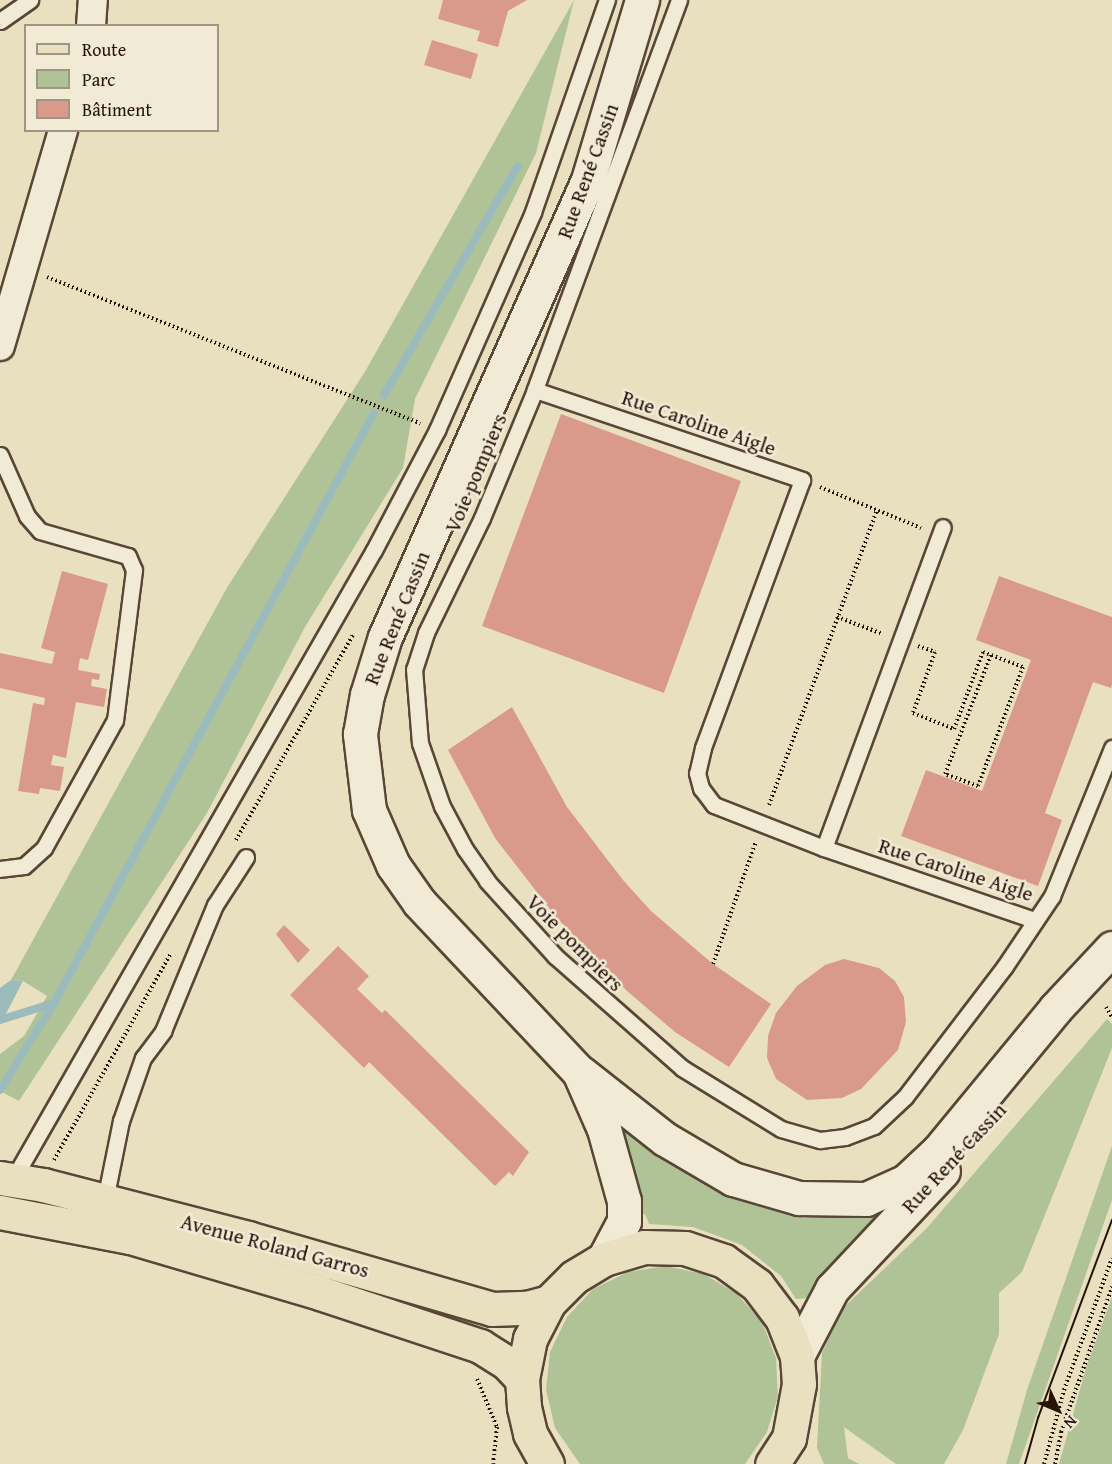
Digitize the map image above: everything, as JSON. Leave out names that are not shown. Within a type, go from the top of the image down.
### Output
[{"type":"main road","name":"Avenue Roland Garros","points":[[3,1188],[105,1200],[248,1238],[492,1309],[527,1308],[549,1302]]},
{"type":"main road","name":"Avenue Roland Garros","points":[[0,1212],[130,1238],[320,1293],[480,1346],[507,1363],[522,1379]]},
{"type":"main road","points":[[547,1464],[527,1449],[522,1379],[530,1339],[549,1302],[574,1277],[604,1258],[654,1247],[685,1248],[724,1261],[758,1285],[782,1318],[797,1356],[797,1411],[786,1455]]},
{"type":"street","points":[[91,24],[93,0]]},
{"type":"street","name":"Rue René Cassin","points":[[604,1258],[624,1221],[624,1201],[604,1129],[579,1072],[434,918],[398,872],[369,810],[360,734],[367,695],[385,637],[588,180],[642,0]]},
{"type":"street","points":[[0,346],[62,132]]},
{"type":"street","points":[[579,1072],[692,1158],[733,1179],[799,1198],[866,1199],[906,1181],[939,1150],[1056,1008],[1112,948]]},
{"type":"street","name":"Rue René Cassin","points":[[797,1356],[832,1289],[1018,1088],[1073,1019],[1112,959]]},
{"type":"street","points":[[3,1188],[9,1203],[248,1238]]},
{"type":"lane","points":[[0,21],[30,0]]},
{"type":"lane","points":[[3,1188],[374,550],[437,430],[533,212],[607,0]]},
{"type":"lane","points":[[535,390],[679,0]]},
{"type":"lane","name":"Rue Caroline Aigle","points":[[535,390],[802,480],[696,773],[701,788],[714,805],[824,848],[1034,920],[1052,896],[1112,748]]},
{"type":"lane","name":"Voie pompiers","points":[[535,390],[482,518],[426,633],[414,669],[420,743],[442,806],[482,873],[525,925],[594,994],[682,1068],[781,1129],[819,1140],[845,1137],[874,1126],[905,1097],[1005,966],[1034,920]]},
{"type":"lane","points":[[0,455],[27,516],[40,531],[128,556],[134,570],[115,720],[44,848],[24,866],[0,869]]},
{"type":"lane","points":[[824,848],[942,531]]},
{"type":"lane","points":[[105,1200],[121,1121],[143,1058],[163,1031],[215,905],[246,857]]},
{"type":"path","points":[[23,268],[437,430]]},
{"type":"path","points":[[802,480],[877,510],[942,531]]},
{"type":"path","points":[[712,964],[877,510]]},
{"type":"path","points":[[837,616],[935,652],[913,713],[954,729],[983,652],[991,655],[1025,668],[981,787],[945,774],[991,655]]},
{"type":"path","points":[[1106,1006],[1112,1017]]},
{"type":"path","points":[[1044,1464],[1064,1390],[1112,1258]]},
{"type":"path","points":[[1055,1464],[1061,1432],[1112,1287]]},
{"type":"path","points":[[474,1372],[497,1427],[493,1464]]},
{"type":"green space","points":[[574,0],[536,153],[415,399],[403,468],[305,627],[207,813],[19,1101],[0,1091],[0,1054],[24,1036],[47,996],[23,981],[11,980],[228,586],[366,370]]},
{"type":"green space","points":[[1107,1019],[1112,1024],[1112,1048],[1022,1272],[999,1293],[999,1334],[963,1430],[944,1464],[896,1464],[844,1427],[848,1458],[859,1464],[824,1464],[817,1448],[822,1353],[843,1308],[926,1229]]},
{"type":"green space","points":[[619,1123],[703,1173],[901,1193],[809,1298],[796,1299],[781,1276],[742,1245],[693,1227],[649,1224],[645,1214],[637,1213]]},
{"type":"green space","points":[[1112,1146],[1112,1200],[1019,1464],[1006,1464],[1027,1390]]},
{"type":"green space","points":[[666,1266],[704,1274],[737,1294],[762,1322],[776,1358],[778,1396],[767,1432],[745,1464],[580,1464],[555,1428],[546,1390],[550,1352],[567,1317],[593,1289],[628,1272]]},
{"type":"green space","points":[[1112,1297],[1112,1464],[1059,1464],[1086,1368]]},
{"type":"water","points":[[11,980],[23,981],[0,1025],[0,988]]},
{"type":"building","points":[[443,0],[527,0],[508,11],[498,47],[477,41],[480,31],[438,19]]},
{"type":"building","points":[[432,40],[478,54],[471,79],[424,65]]},
{"type":"building","points":[[561,414],[741,481],[664,693],[482,626]]},
{"type":"building","points":[[62,571],[108,584],[88,660],[80,658],[78,670],[100,674],[99,680],[92,679],[91,686],[107,689],[104,707],[76,702],[66,758],[53,755],[51,765],[64,767],[60,791],[40,788],[39,794],[18,791],[33,703],[44,705],[45,698],[0,688],[0,653],[52,664],[55,652],[41,648]]},
{"type":"building","points":[[999,576],[1112,617],[1112,685],[1111,688],[1093,682],[1045,813],[1062,820],[1038,886],[901,836],[926,770],[982,791],[1031,660],[976,640]]},
{"type":"building","points":[[512,707],[567,807],[623,880],[651,911],[713,964],[771,1004],[729,1067],[675,1032],[627,991],[556,917],[495,838],[448,750]]},
{"type":"building","points":[[284,925],[310,950],[298,963],[276,934]]},
{"type":"building","points":[[338,946],[369,976],[357,989],[382,1013],[385,1010],[529,1152],[513,1176],[509,1172],[495,1186],[369,1062],[364,1068],[290,995]]},
{"type":"building","points":[[844,959],[879,968],[895,981],[904,997],[906,1022],[898,1050],[861,1089],[842,1098],[807,1100],[776,1079],[767,1058],[768,1036],[776,1013],[797,986],[825,965]]},
{"type":"waterway","points":[[384,395],[518,166]]},
{"type":"waterway","points":[[0,1090],[54,1003],[374,413]]},
{"type":"waterway","points":[[0,1020],[54,1003]]},
{"type":"tram line","points":[[1025,1464],[1038,1418],[1112,1220]]}]
